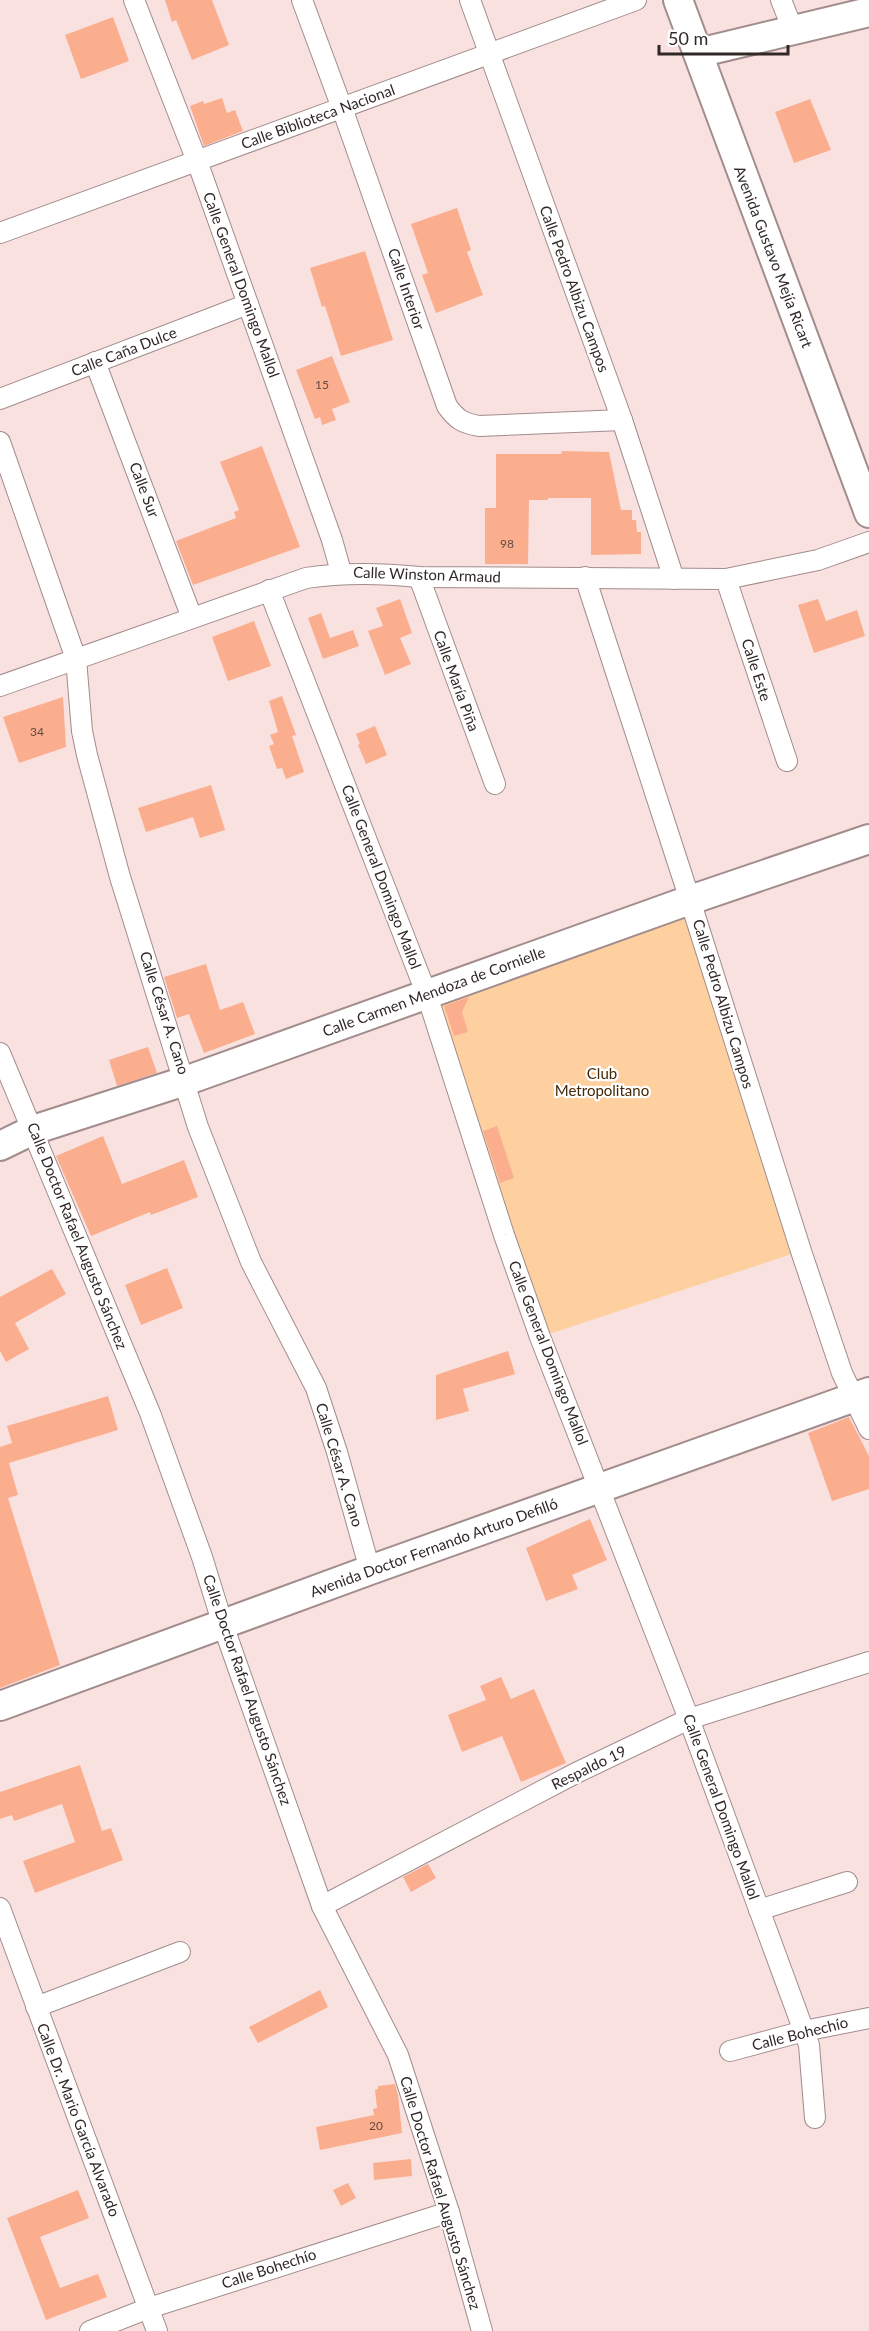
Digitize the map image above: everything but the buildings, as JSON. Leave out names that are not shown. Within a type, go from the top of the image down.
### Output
[{"type":"street","name":"Calle General Domingo Mallol","points":[[134,0],[197,161],[332,540],[341,572]]},
{"type":"street","name":"Calle Interior","points":[[302,0],[447,406],[456,418],[463,423],[479,426],[622,420]]},
{"type":"street","name":"Calle Pedro Albizu Campos","points":[[470,0],[622,420],[674,579]]},
{"type":"street","name":"Calle Biblioteca Nacional","points":[[0,233],[636,0]]},
{"type":"street","name":"Avenida Gustavo Mejía Ricart","points":[[678,0],[869,513]]},
{"type":"street","points":[[781,0],[793,30]]},
{"type":"street","points":[[698,53],[865,13]]},
{"type":"street","name":"Calle Caña Dulce","points":[[0,399],[248,304]]},
{"type":"street","name":"Calle Sur","points":[[96,362],[192,618]]},
{"type":"street","name":"Calle César A. Cano","points":[[0,442],[76,659],[82,731],[87,756],[120,877],[198,1127],[251,1262],[316,1389],[370,1570]]},
{"type":"street","name":"Calle Winston Armaud","points":[[0,686],[269,590],[306,578],[341,572],[379,572],[419,577],[726,579],[818,560],[869,542]]},
{"type":"street","name":"Calle María Piña","points":[[419,577],[495,784]]},
{"type":"street","name":"Calle Pedro Albizu Campos","points":[[585,577],[801,1251],[842,1373],[862,1395],[869,1428]]},
{"type":"street","name":"Calle Este","points":[[726,579],[787,761]]},
{"type":"street","name":"Calle General Domingo Mallol","points":[[269,590],[427,995],[504,1234],[540,1336],[689,1719],[804,2031],[809,2045],[815,2118]]},
{"type":"street","name":"Calle Carmen Mendoza de Cornielle","points":[[0,1146],[33,1130],[185,1081],[690,900],[869,839]]},
{"type":"street","name":"Calle Doctor Rafael Augusto Sánchez","points":[[0,1053],[150,1413],[322,1906],[398,2055],[449,2212],[482,2331]]},
{"type":"street","name":"Avenida Doctor Fernando Arturo Defilló","points":[[0,1706],[370,1570],[862,1395]]},
{"type":"street","name":"Respaldo 19","points":[[322,1906],[576,1773],[689,1719],[869,1662]]},
{"type":"street","points":[[759,1910],[847,1882]]},
{"type":"street","name":"Calle Dr. Mario García Alvarado","points":[[0,1908],[157,2331]]},
{"type":"street","points":[[36,2007],[180,1952]]},
{"type":"street","name":"Calle Bohechío","points":[[730,2051],[804,2031],[869,2018]]},
{"type":"street","name":"Calle Bohechío","points":[[90,2331],[149,2308],[449,2212]]},
{"type":"green space","name":"Club Metropolitano","points":[[690,900],[801,1251],[540,1337],[427,995]]}]
